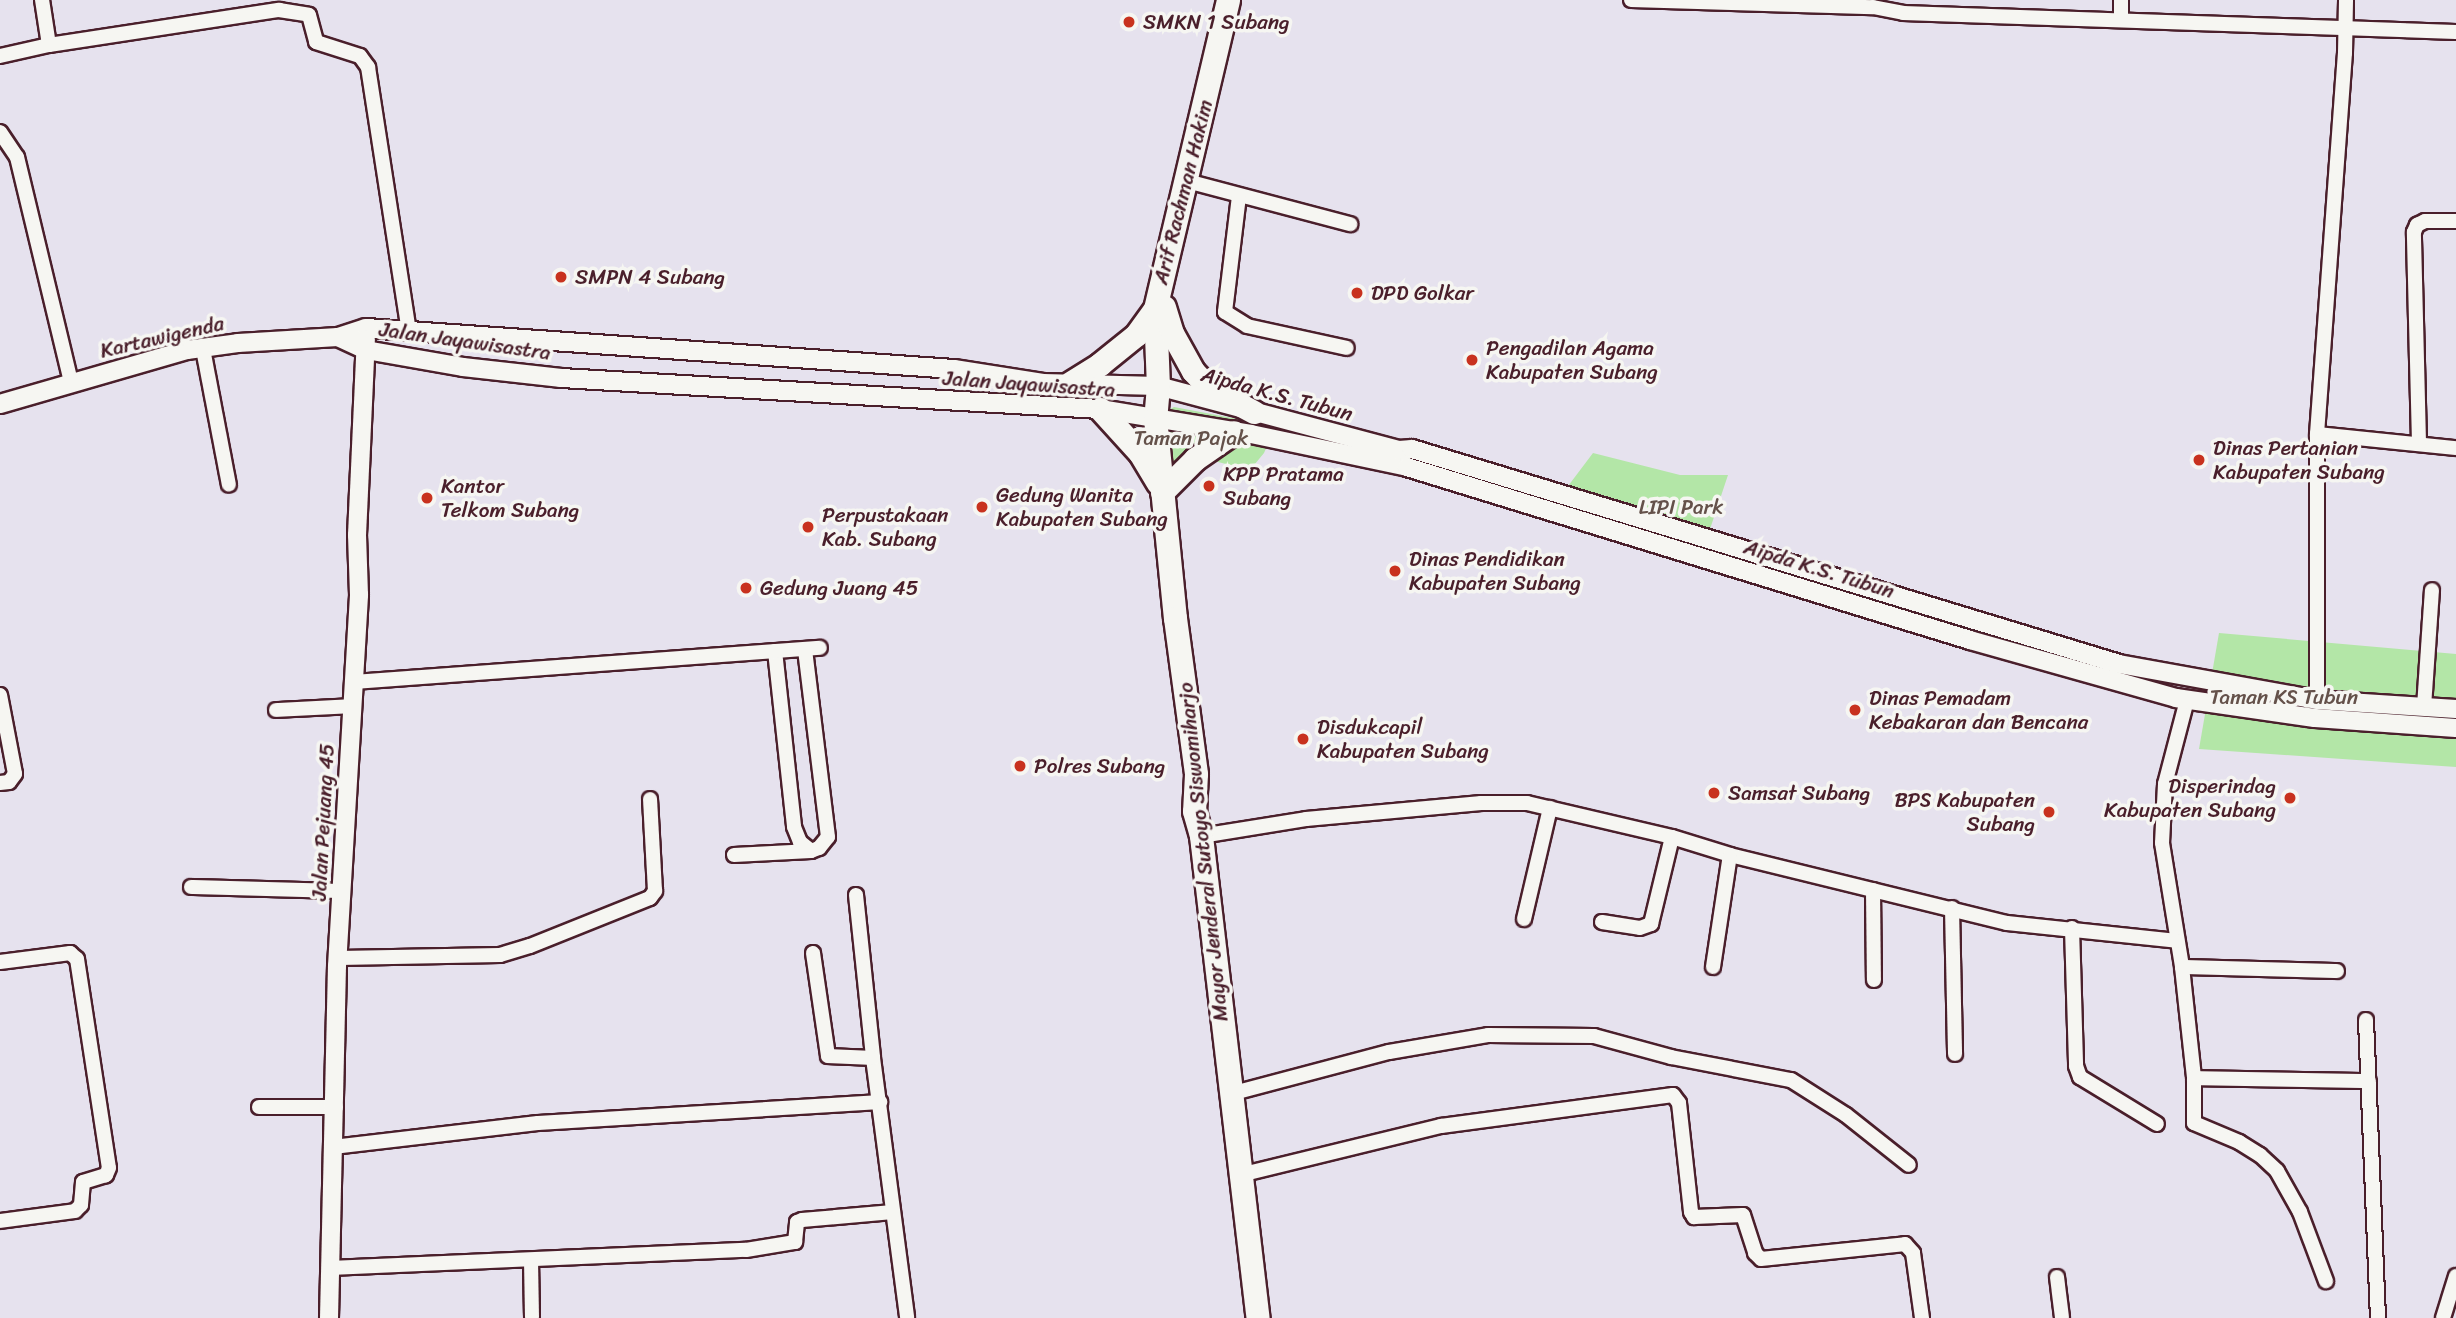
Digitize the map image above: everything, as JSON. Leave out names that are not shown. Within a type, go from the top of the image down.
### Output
[{"type":"main road","name":"Arif Rachman Hakim","points":[[1158,386],[1157,300],[1228,0]]},
{"type":"main road","points":[[1070,383],[1100,364],[1136,335],[1157,300]]},
{"type":"main road","points":[[1157,300],[1193,371],[1209,388],[1254,412]]},
{"type":"main road","name":"Mayor Jenderal Sutoyo Siswomiharjo","points":[[1158,386],[1164,420],[1161,490],[1196,774],[1194,811],[1201,836],[1258,1318]]},
{"type":"main road","points":[[1100,409],[1140,453],[1161,490],[1195,459],[1234,432]]},
{"type":"street","points":[[41,0],[49,45]]},
{"type":"street","points":[[1631,0],[1873,3],[1903,13],[2456,32]]},
{"type":"street","points":[[2120,19],[2121,0]]},
{"type":"street","points":[[2317,700],[2317,433],[2346,0]]},
{"type":"street","points":[[0,56],[49,45],[279,10],[309,15],[316,42],[360,56],[368,68],[408,331]]},
{"type":"street","points":[[0,132],[17,157],[71,382]]},
{"type":"street","points":[[1187,181],[1350,224]]},
{"type":"street","points":[[1239,196],[1225,312],[1247,326],[1347,348]]},
{"type":"street","points":[[2419,443],[2414,232],[2421,222],[2456,220]]},
{"type":"street","name":"Jalan Jayawisastra","points":[[338,337],[366,328],[954,369],[1043,383],[1070,383]]},
{"type":"street","name":"Jalan Pejuang 45","points":[[329,1318],[338,962],[354,682],[366,328]]},
{"type":"street","name":"Jalan Jayawisastra","points":[[338,337],[366,350],[463,367],[561,378],[1100,409],[1164,420]]},
{"type":"street","name":"Kartawigenda","points":[[0,404],[187,350],[238,343],[338,337]]},
{"type":"street","points":[[203,349],[229,485]]},
{"type":"street","points":[[1070,383],[1158,386]]},
{"type":"street","name":"Aipda K.S. Tubun","points":[[1158,386],[1398,450],[1412,449],[2119,664],[2317,700],[2456,709]]},
{"type":"street","name":"Aipda K.S. Tubun","points":[[1164,420],[1407,467],[1970,640],[2187,700],[2315,718],[2456,727]]},
{"type":"street","points":[[2317,433],[2456,447]]},
{"type":"street","points":[[2424,707],[2432,590]]},
{"type":"street","points":[[354,682],[820,648]]},
{"type":"street","points":[[734,856],[811,851],[825,842],[829,831],[805,649]]},
{"type":"street","points":[[775,651],[794,827],[800,842],[811,851]]},
{"type":"street","points":[[0,695],[15,774],[9,782],[0,783]]},
{"type":"street","points":[[2187,700],[2165,784],[2162,843],[2182,967],[2194,1078],[2194,1123],[2239,1142],[2260,1155],[2277,1171],[2300,1212],[2326,1281]]},
{"type":"street","points":[[276,710],[352,706]]},
{"type":"street","points":[[338,962],[500,955],[530,946],[650,898],[655,891],[650,799]]},
{"type":"street","points":[[1201,836],[1306,819],[1506,801],[1550,808],[1672,837],[1730,855],[2007,923],[2177,941]]},
{"type":"street","points":[[1524,919],[1550,808]]},
{"type":"street","points":[[1602,922],[1640,928],[1651,924],[1672,837]]},
{"type":"street","points":[[1713,967],[1730,855]]},
{"type":"street","points":[[191,887],[342,891]]},
{"type":"street","points":[[1873,890],[1874,981]]},
{"type":"street","points":[[856,895],[873,1058],[907,1318]]},
{"type":"street","points":[[1952,908],[1955,1054]]},
{"type":"street","points":[[2072,928],[2076,1066],[2080,1077],[2157,1124]]},
{"type":"street","points":[[0,962],[71,953],[77,959],[109,1168],[101,1177],[83,1182],[81,1205],[75,1211],[0,1221]]},
{"type":"street","points":[[813,953],[828,1056],[873,1058]]},
{"type":"street","points":[[2182,967],[2337,971]]},
{"type":"street","points":[[2366,1020],[2378,1318]]},
{"type":"street","points":[[1230,1094],[1389,1052],[1488,1035],[1594,1037],[1671,1057],[1791,1080],[1846,1115],[1909,1165]]},
{"type":"street","points":[[2194,1078],[2369,1081]]},
{"type":"street","points":[[1240,1175],[1441,1126],[1674,1095],[1679,1103],[1691,1212],[1694,1217],[1743,1215],[1755,1253],[1761,1259],[1905,1244],[1913,1253],[1922,1318]]},
{"type":"street","points":[[332,1147],[538,1123],[880,1102]]},
{"type":"street","points":[[259,1107],[336,1107]]},
{"type":"street","points":[[330,1268],[746,1250],[795,1242],[797,1222],[802,1220],[893,1212]]},
{"type":"street","points":[[531,1260],[532,1317]]},
{"type":"street","points":[[2443,1318],[2456,1276]]},
{"type":"street","points":[[2057,1277],[2062,1318]]},
{"type":"green space","name":"Taman Pajak","points":[[1174,407],[1275,428],[1264,453],[1250,470],[1210,460],[1166,478],[1162,414]]},
{"type":"green space","name":"LIPI Park","points":[[1593,453],[1680,475],[1728,475],[1704,547],[1556,502]]},
{"type":"green space","name":"Taman KS Tubun","points":[[2219,633],[2456,654],[2456,767],[2199,749]]},
{"type":"place","name":"SMKN 1 Subang","points":[[1129,22]]},
{"type":"place","name":"SMPN 4 Subang","points":[[561,277]]},
{"type":"place","name":"DPD Golkar","points":[[1357,293]]},
{"type":"place","name":"Pengadilan Agama Kabupaten Subang","points":[[1472,360]]},
{"type":"place","name":"Dinas Pertanian Kabupaten Subang","points":[[2199,460]]},
{"type":"place","name":"KPP Pratama Subang","points":[[1209,486]]},
{"type":"place","name":"Kantor Telkom Subang","points":[[427,498]]},
{"type":"place","name":"Gedung Wanita Kabupaten Subang","points":[[982,507]]},
{"type":"place","name":"Perpustakaan Kab. Subang","points":[[808,527]]},
{"type":"place","name":"Dinas Pendidikan Kabupaten Subang","points":[[1395,571]]},
{"type":"place","name":"Gedung Juang 45","points":[[746,588]]},
{"type":"place","name":"Dinas Pemadam Kebakaran dan Bencana","points":[[1855,710]]},
{"type":"place","name":"Disdukcapil Kabupaten Subang","points":[[1303,739]]},
{"type":"place","name":"Polres Subang","points":[[1020,766]]},
{"type":"place","name":"Samsat Subang","points":[[1714,793]]},
{"type":"place","name":"Disperindag Kabupaten Subang","points":[[2290,798]]},
{"type":"place","name":"BPS Kabupaten Subang","points":[[2049,812]]}]
